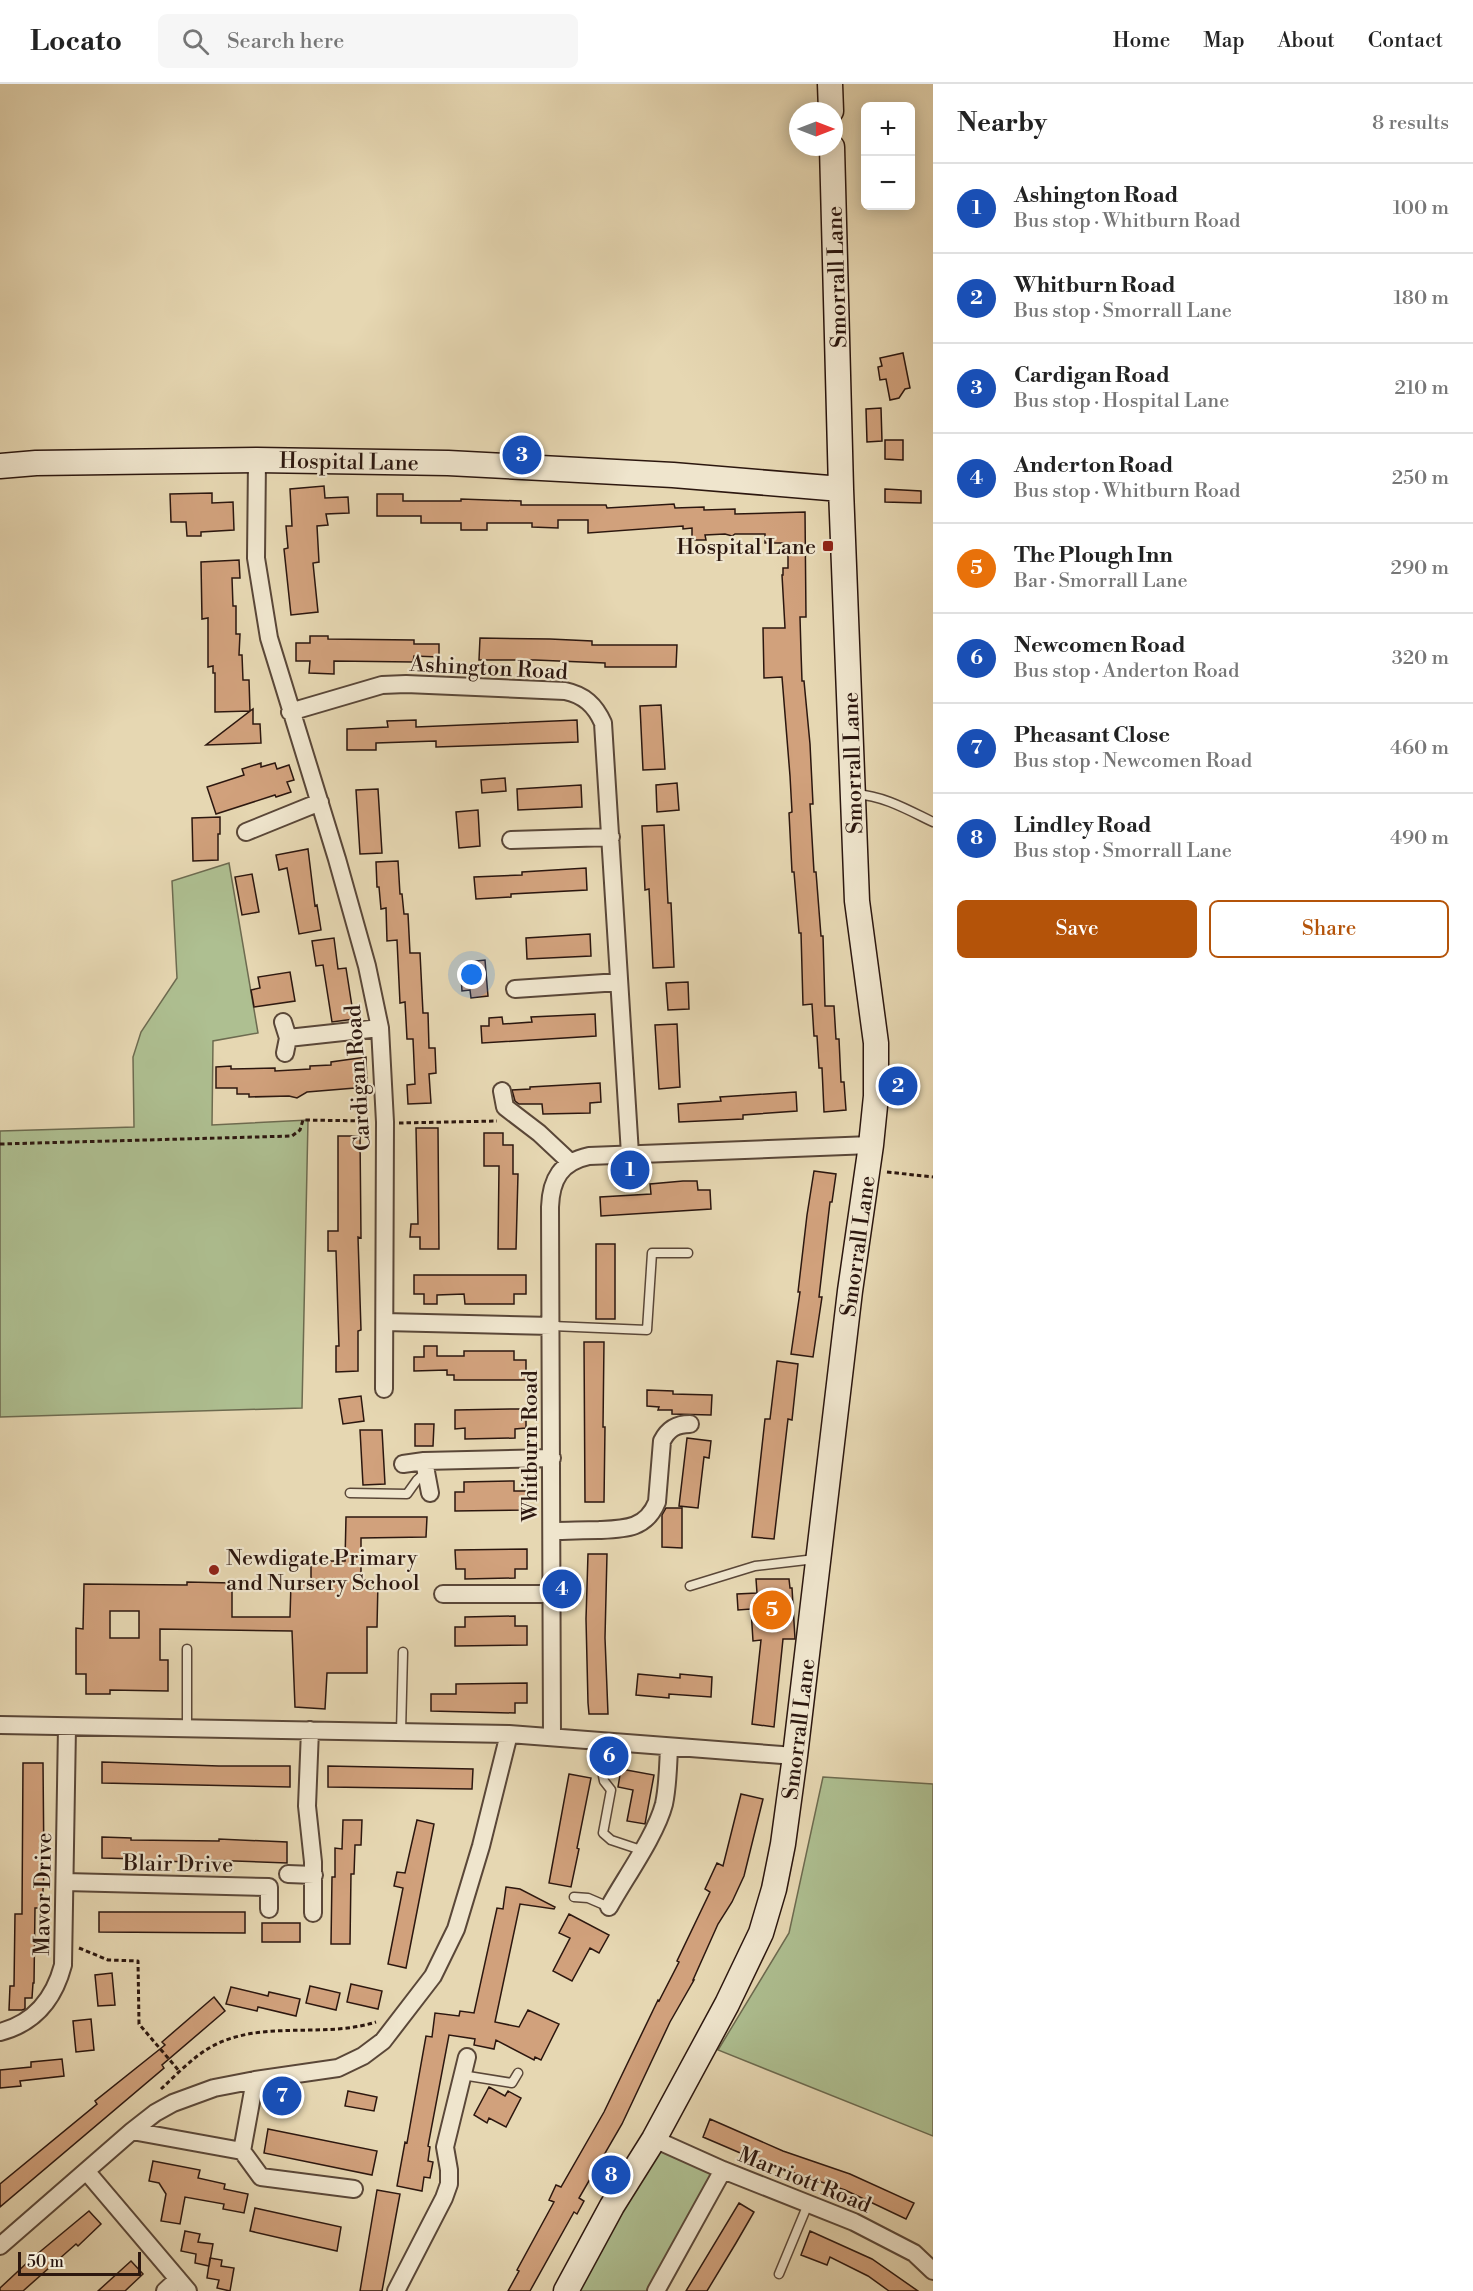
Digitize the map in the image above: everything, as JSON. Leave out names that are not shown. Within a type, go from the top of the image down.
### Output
[{"type":"street","points":[[830,84],[831,102]]},
{"type":"street","name":"Smorrall Lane","points":[[566,2291],[612,2206],[654,2139],[728,2004],[760,1934],[774,1889],[781,1855],[795,1756],[850,1291],[876,1096],[876,1043],[857,901],[841,489],[832,156]]},
{"type":"street","name":"Hospital Lane","points":[[0,466],[36,463],[257,460],[448,463],[673,475],[841,489]]},
{"type":"street","name":"Cardigan Road","points":[[257,460],[256,558],[269,638],[290,712],[320,802],[367,966],[380,1028],[386,1122],[384,1389]]},
{"type":"street","name":"Ashington Road","points":[[290,712],[382,685],[417,684],[574,693],[589,702],[599,713],[603,723],[630,1154]]},
{"type":"street","points":[[246,832],[320,802]]},
{"type":"street","points":[[511,840],[611,837]]},
{"type":"street","points":[[515,989],[619,982]]},
{"type":"street","points":[[285,1038],[380,1028]]},
{"type":"street","points":[[502,1091],[505,1107],[526,1122],[570,1162],[589,1156],[871,1145]]},
{"type":"street","name":"Whitburn Road","points":[[552,1736],[551,1195],[556,1179],[570,1162]]},
{"type":"street","points":[[385,1322],[552,1326]]},
{"type":"street","points":[[552,1531],[626,1530],[642,1523],[657,1502],[662,1441],[665,1435],[676,1426],[690,1424]]},
{"type":"street","points":[[403,1464],[425,1466],[552,1458]]},
{"type":"street","points":[[425,1466],[430,1493]]},
{"type":"street","points":[[442,1594],[552,1594]]},
{"type":"street","points":[[0,1725],[509,1734],[795,1756]]},
{"type":"street","name":"Mavor Drive","points":[[0,2032],[28,2020],[45,2005],[58,1985],[63,1965],[67,1727]]},
{"type":"street","points":[[310,1730],[306,1806],[314,1875],[313,1913]]},
{"type":"street","points":[[0,2246],[132,2131],[155,2113],[173,2103],[214,2088],[320,2072],[350,2063],[383,2041],[411,2008],[433,1976],[456,1929],[481,1846],[509,1734]]},
{"type":"street","points":[[609,1907],[663,1806],[667,1787],[669,1748]]},
{"type":"street","points":[[288,1874],[314,1875]]},
{"type":"street","name":"Blair Drive","points":[[65,1882],[268,1887],[269,1909]]},
{"type":"street","points":[[396,2291],[446,2191],[449,2169],[445,2148],[467,2057]]},
{"type":"street","points":[[242,2151],[255,2080]]},
{"type":"street","points":[[132,2131],[242,2151],[261,2177],[354,2188]]},
{"type":"street","name":"Marriott Road","points":[[654,2139],[723,2170],[855,2222],[914,2253],[933,2271]]},
{"type":"street","points":[[656,2291],[723,2170]]},
{"type":"street","points":[[87,2172],[183,2285],[165,2291]]},
{"type":"lane","points":[[853,793],[869,795],[896,804],[933,822]]},
{"type":"lane","points":[[552,1326],[647,1330],[652,1253],[688,1253]]},
{"type":"lane","points":[[350,1493],[407,1494],[425,1466]]},
{"type":"lane","points":[[690,1586],[755,1566],[818,1559]]},
{"type":"lane","points":[[187,1649],[187,1728]]},
{"type":"lane","points":[[401,1732],[404,1652]]},
{"type":"lane","points":[[596,1741],[604,1781],[610,1790],[603,1833],[611,1840],[641,1850]]},
{"type":"lane","points":[[574,1897],[588,1898],[609,1907]]},
{"type":"lane","points":[[462,2075],[512,2084],[518,2073]]},
{"type":"lane","points":[[779,2274],[808,2204]]},
{"type":"path","points":[[0,1144],[292,1136],[300,1130],[303,1120],[409,1123],[508,1120],[526,1122]]},
{"type":"path","points":[[868,1169],[933,1177]]},
{"type":"path","points":[[64,1942],[108,1960],[138,1961],[139,2024],[180,2072],[210,2047],[236,2037],[277,2031],[361,2027],[380,2021]]},
{"type":"green space","points":[[229,863],[258,1033],[213,1041],[212,1125],[308,1120],[302,1408],[0,1417],[0,1131],[134,1127],[133,1057],[141,1032],[177,978],[172,881]]},
{"type":"green space","points":[[823,1777],[933,1784],[933,2136],[718,2050],[789,1933]]},
{"type":"green space","points":[[656,2148],[714,2173],[647,2291],[576,2291]]},
{"type":"building","points":[[903,353],[910,388],[905,389],[899,398],[890,400],[886,379],[880,380],[878,367],[882,366],[880,358]]},
{"type":"building","points":[[881,408],[882,441],[867,442],[866,409]]},
{"type":"building","points":[[885,440],[903,440],[903,460],[885,459]]},
{"type":"building","points":[[324,486],[325,498],[348,497],[349,513],[326,514],[328,525],[317,526],[319,562],[313,563],[318,612],[291,615],[284,549],[288,548],[286,526],[292,526],[290,489]]},
{"type":"building","points":[[885,489],[921,491],[921,503],[885,502]]},
{"type":"building","points":[[212,493],[212,503],[233,502],[234,530],[201,532],[201,536],[187,536],[186,522],[171,522],[170,494]]},
{"type":"building","points":[[377,494],[403,494],[403,501],[461,501],[461,499],[521,501],[521,505],[606,505],[607,508],[674,504],[675,508],[735,509],[735,514],[805,512],[806,617],[800,617],[802,681],[804,681],[810,744],[813,804],[810,804],[814,872],[816,872],[821,936],[823,936],[825,1006],[834,1006],[846,1110],[824,1112],[822,1068],[819,1068],[817,1036],[814,1036],[812,1004],[803,1005],[801,933],[799,933],[794,872],[792,872],[789,813],[792,812],[782,677],[764,678],[763,628],[785,628],[782,575],[783,568],[788,568],[788,543],[765,543],[765,534],[705,535],[706,540],[692,540],[692,528],[683,529],[683,526],[588,533],[588,520],[558,520],[558,528],[532,527],[532,523],[487,523],[487,530],[461,530],[461,523],[421,523],[421,516],[377,516]]},
{"type":"building","points":[[239,560],[240,578],[232,578],[233,606],[236,606],[236,634],[240,634],[239,655],[242,655],[243,680],[249,680],[250,711],[215,712],[215,673],[213,673],[213,666],[208,667],[208,618],[202,619],[201,562]]},
{"type":"building","points":[[310,636],[328,636],[328,639],[414,640],[414,644],[439,644],[439,657],[414,656],[413,662],[334,661],[334,674],[309,673],[310,661],[296,661],[296,643],[310,643]]},
{"type":"building","points":[[480,638],[592,641],[592,645],[677,645],[676,667],[605,667],[605,663],[479,660]]},
{"type":"building","points":[[661,705],[665,769],[643,770],[640,706]]},
{"type":"building","points":[[253,709],[253,724],[260,724],[261,743],[206,745]]},
{"type":"building","points":[[416,720],[416,727],[577,720],[578,742],[436,747],[436,741],[376,743],[376,750],[347,750],[347,729],[388,727],[387,721]]},
{"type":"building","points":[[261,763],[261,767],[275,763],[277,769],[289,765],[294,780],[287,782],[291,792],[216,814],[207,787],[244,775],[242,769]]},
{"type":"building","points":[[505,778],[506,791],[482,793],[481,780]]},
{"type":"building","points":[[677,783],[679,810],[657,812],[656,785]]},
{"type":"building","points":[[581,785],[582,807],[518,810],[517,789]]},
{"type":"building","points":[[378,789],[382,853],[360,854],[356,790]]},
{"type":"building","points":[[478,810],[480,846],[459,848],[456,812]]},
{"type":"building","points":[[220,817],[218,860],[193,861],[192,818]]},
{"type":"building","points":[[664,825],[674,967],[653,968],[649,889],[645,890],[642,826]]},
{"type":"building","points":[[308,849],[315,906],[317,905],[321,930],[299,934],[287,868],[279,870],[276,855]]},
{"type":"building","points":[[398,861],[400,894],[402,894],[404,914],[408,914],[410,953],[420,953],[423,1013],[428,1013],[429,1048],[435,1048],[436,1073],[429,1074],[431,1103],[408,1104],[407,1085],[415,1084],[413,1039],[407,1039],[405,1002],[400,1003],[397,940],[387,941],[386,908],[381,909],[379,887],[377,887],[376,862]]},
{"type":"building","points":[[586,868],[587,890],[511,894],[511,897],[476,899],[474,877],[522,875],[522,872]]},
{"type":"building","points":[[252,874],[259,912],[242,915],[235,877]]},
{"type":"building","points":[[590,934],[591,956],[527,959],[526,938]]},
{"type":"building","points":[[334,938],[338,969],[346,968],[354,1019],[332,1022],[323,965],[316,966],[312,941]]},
{"type":"building","points":[[485,960],[488,996],[471,998],[470,990],[462,991],[461,977],[468,976],[467,962]]},
{"type":"building","points":[[290,972],[295,1001],[254,1007],[251,990],[260,988],[258,977]]},
{"type":"building","points":[[688,982],[689,1009],[668,1010],[666,983]]},
{"type":"building","points":[[595,1014],[596,1036],[482,1043],[481,1026],[489,1026],[489,1018],[502,1017],[503,1024],[532,1022],[531,1017]]},
{"type":"building","points":[[677,1024],[680,1087],[659,1089],[655,1025]]},
{"type":"building","points":[[366,1057],[367,1087],[307,1092],[297,1098],[289,1096],[249,1097],[249,1094],[237,1094],[237,1088],[216,1088],[216,1067],[275,1068],[275,1071],[310,1069],[310,1066],[331,1065],[331,1062]]},
{"type":"building","points":[[600,1083],[601,1102],[590,1103],[590,1113],[543,1114],[542,1104],[519,1104],[515,1101],[512,1090],[530,1089],[530,1087]]},
{"type":"building","points":[[796,1092],[797,1111],[743,1115],[743,1119],[679,1122],[678,1104],[721,1101],[720,1097]]},
{"type":"building","points":[[416,1128],[438,1128],[439,1249],[420,1249],[420,1237],[410,1237],[411,1224],[418,1224]]},
{"type":"building","points":[[484,1133],[503,1133],[503,1145],[513,1145],[513,1174],[518,1174],[516,1249],[498,1249],[499,1166],[484,1166]]},
{"type":"building","points":[[338,1136],[360,1136],[361,1238],[358,1237],[361,1330],[358,1331],[358,1371],[336,1372],[336,1346],[339,1346],[336,1251],[328,1251],[328,1231],[338,1231]]},
{"type":"building","points":[[814,1171],[836,1174],[832,1202],[830,1202],[819,1297],[822,1297],[813,1357],[791,1354]]},
{"type":"building","points":[[697,1181],[698,1190],[710,1190],[711,1209],[601,1216],[600,1197],[651,1194],[650,1184]]},
{"type":"building","points":[[596,1244],[615,1244],[615,1319],[596,1319]]},
{"type":"building","points":[[414,1275],[526,1275],[526,1294],[514,1294],[514,1304],[465,1304],[464,1294],[437,1295],[437,1304],[424,1304],[424,1294],[414,1294]]},
{"type":"building","points":[[584,1342],[604,1342],[604,1502],[585,1502]]},
{"type":"building","points":[[424,1346],[437,1346],[437,1356],[464,1356],[464,1351],[514,1351],[514,1360],[526,1360],[526,1380],[454,1380],[454,1375],[447,1375],[447,1370],[414,1371],[414,1357],[424,1357]]},
{"type":"building","points":[[777,1361],[798,1364],[792,1420],[788,1419],[774,1539],[752,1537],[765,1419],[770,1419]]},
{"type":"building","points":[[647,1390],[673,1391],[673,1394],[712,1395],[711,1415],[672,1414],[672,1410],[658,1410],[659,1407],[647,1406]]},
{"type":"building","points":[[361,1396],[364,1421],[343,1424],[339,1399]]},
{"type":"building","points":[[526,1409],[526,1428],[515,1429],[515,1438],[465,1439],[465,1428],[455,1429],[455,1410]]},
{"type":"building","points":[[415,1424],[434,1424],[433,1446],[415,1446]]},
{"type":"building","points":[[360,1430],[382,1430],[385,1484],[363,1485]]},
{"type":"building","points":[[687,1438],[711,1441],[709,1458],[704,1457],[698,1508],[679,1506]]},
{"type":"building","points":[[514,1481],[514,1491],[526,1491],[526,1510],[455,1511],[455,1492],[464,1492],[464,1482]]},
{"type":"building","points":[[666,1508],[682,1508],[682,1548],[662,1547],[662,1515]]},
{"type":"building","points":[[346,1517],[427,1517],[426,1537],[361,1538],[361,1580],[378,1581],[377,1627],[367,1627],[367,1673],[327,1673],[325,1709],[295,1707],[292,1631],[160,1629],[160,1660],[168,1660],[168,1691],[110,1690],[110,1694],[86,1694],[86,1674],[76,1674],[76,1628],[83,1629],[84,1584],[232,1583],[232,1617],[290,1617],[291,1583],[311,1584],[311,1561],[345,1561]],"holes":[[[110,1611],[139,1611],[139,1638],[110,1638]]]},
{"type":"building","points":[[527,1549],[527,1569],[515,1569],[515,1578],[465,1579],[465,1569],[456,1569],[455,1550]]},
{"type":"building","points":[[588,1554],[607,1554],[605,1638],[608,1714],[589,1714],[586,1619]]},
{"type":"building","points":[[756,1579],[789,1579],[790,1588],[792,1588],[795,1639],[783,1639],[774,1727],[752,1724],[761,1640],[753,1641],[751,1609],[738,1610],[737,1594],[757,1593]]},
{"type":"building","points":[[515,1616],[515,1626],[527,1626],[527,1645],[455,1646],[455,1627],[465,1627],[465,1617]]},
{"type":"building","points":[[638,1674],[680,1678],[680,1674],[712,1677],[711,1697],[669,1694],[669,1698],[636,1695]]},
{"type":"building","points":[[527,1683],[527,1703],[515,1703],[515,1713],[431,1711],[431,1694],[456,1694],[456,1684]]},
{"type":"building","points":[[102,1762],[290,1766],[290,1787],[102,1783]]},
{"type":"building","points":[[23,1763],[43,1763],[42,1908],[35,1908],[32,1998],[25,1998],[25,2009],[9,2010],[10,1986],[14,1986],[15,1914],[22,1914]]},
{"type":"building","points":[[328,1766],[473,1769],[472,1789],[328,1787]]},
{"type":"building","points":[[621,1769],[654,1775],[645,1824],[627,1821],[633,1790],[618,1787]]},
{"type":"building","points":[[569,1774],[591,1778],[571,1887],[549,1883]]},
{"type":"building","points":[[741,1794],[763,1799],[744,1876],[732,1902],[718,1924],[694,1980],[670,2022],[622,2124],[579,2198],[584,2201],[577,2214],[574,2212],[530,2291],[508,2291],[554,2202],[549,2200],[556,2185],[561,2187],[604,2112],[679,1962],[677,1961],[710,1892],[705,1889],[717,1863],[723,1866]]},
{"type":"building","points":[[343,1820],[362,1820],[361,1845],[355,1845],[354,1874],[351,1874],[350,1944],[331,1944],[332,1877],[335,1877],[335,1848],[342,1849]]},
{"type":"building","points":[[417,1820],[434,1824],[406,1968],[388,1964],[403,1888],[394,1886],[397,1872],[405,1873]]},
{"type":"building","points":[[102,1837],[131,1838],[131,1840],[219,1841],[219,1839],[287,1842],[287,1863],[207,1860],[207,1862],[139,1861],[139,1859],[102,1858]]},
{"type":"building","points":[[506,1887],[520,1889],[555,1907],[554,1909],[520,1904],[495,2022],[519,2027],[528,2010],[559,2024],[541,2060],[535,2057],[534,2060],[496,2040],[494,2049],[474,2045],[475,2039],[449,2035],[428,2146],[430,2147],[428,2161],[433,2162],[430,2178],[424,2177],[422,2191],[397,2186],[426,2036],[432,2037],[435,2013],[459,2016],[460,2011],[474,2013],[497,1908],[503,1909]]},
{"type":"building","points":[[99,1912],[245,1912],[245,1933],[99,1932]]},
{"type":"building","points":[[569,1914],[609,1935],[599,1953],[590,1948],[572,1981],[553,1971],[570,1938],[559,1933]]},
{"type":"building","points":[[262,1923],[300,1923],[300,1942],[262,1942]]},
{"type":"building","points":[[112,1973],[115,2005],[98,2006],[95,1975]]},
{"type":"building","points":[[351,1984],[382,1991],[378,2009],[347,2002]]},
{"type":"building","points":[[310,1986],[340,1993],[336,2010],[306,2003]]},
{"type":"building","points":[[231,1987],[268,1996],[269,1992],[300,1999],[296,2016],[258,2007],[257,2011],[226,2004]]},
{"type":"building","points":[[214,1997],[225,2011],[162,2065],[164,2068],[0,2207],[0,2184],[97,2104],[95,2101],[165,2045],[162,2042]]},
{"type":"building","points":[[91,2019],[94,2050],[76,2052],[73,2021]]},
{"type":"building","points":[[62,2059],[64,2076],[20,2081],[21,2086],[0,2088],[0,2070],[31,2067],[31,2062]]},
{"type":"building","points":[[489,2087],[505,2096],[508,2091],[521,2098],[506,2127],[489,2118],[487,2123],[474,2115]]},
{"type":"building","points":[[348,2091],[377,2097],[374,2111],[345,2106]]},
{"type":"building","points":[[710,2119],[783,2151],[850,2174],[914,2203],[906,2219],[845,2190],[759,2161],[703,2137]]},
{"type":"building","points":[[268,2129],[377,2151],[372,2175],[264,2153]]},
{"type":"building","points":[[153,2161],[200,2170],[198,2178],[225,2184],[224,2189],[248,2194],[244,2213],[223,2209],[224,2204],[185,2197],[180,2224],[161,2221],[166,2194],[159,2183],[149,2181]]},
{"type":"building","points":[[377,2190],[400,2194],[382,2291],[360,2291]]},
{"type":"building","points":[[739,2203],[754,2212],[736,2243],[707,2291],[686,2291]]},
{"type":"building","points":[[255,2208],[341,2227],[337,2251],[250,2231]]},
{"type":"building","points":[[89,2211],[101,2224],[78,2246],[76,2244],[23,2291],[0,2291],[0,2288],[30,2260]]},
{"type":"building","points":[[185,2231],[200,2234],[198,2242],[213,2244],[209,2266],[195,2263],[196,2254],[181,2251]]},
{"type":"building","points":[[810,2231],[872,2259],[918,2291],[889,2291],[868,2276],[830,2257],[827,2265],[801,2255]]},
{"type":"building","points":[[210,2258],[222,2260],[221,2266],[234,2268],[230,2291],[217,2288],[219,2280],[207,2278]]},
{"type":"building","points":[[131,2261],[143,2274],[125,2291],[98,2291]]},
{"type":"place","name":"Cardigan Road","points":[[522,455]]},
{"type":"place","name":"Hospital Lane","points":[[828,546]]},
{"type":"place","name":"Whitburn Road","points":[[898,1086]]},
{"type":"place","name":"Ashington Road","points":[[630,1170]]},
{"type":"place","name":"Newdigate Primary and Nursery School","points":[[214,1570]]},
{"type":"place","name":"Anderton Road","points":[[562,1589]]},
{"type":"place","name":"The Plough Inn","points":[[772,1610]]},
{"type":"place","name":"Newcomen Road","points":[[609,1756]]},
{"type":"place","name":"Pheasant Close","points":[[282,2096]]},
{"type":"place","name":"Lindley Road","points":[[611,2175]]}]
